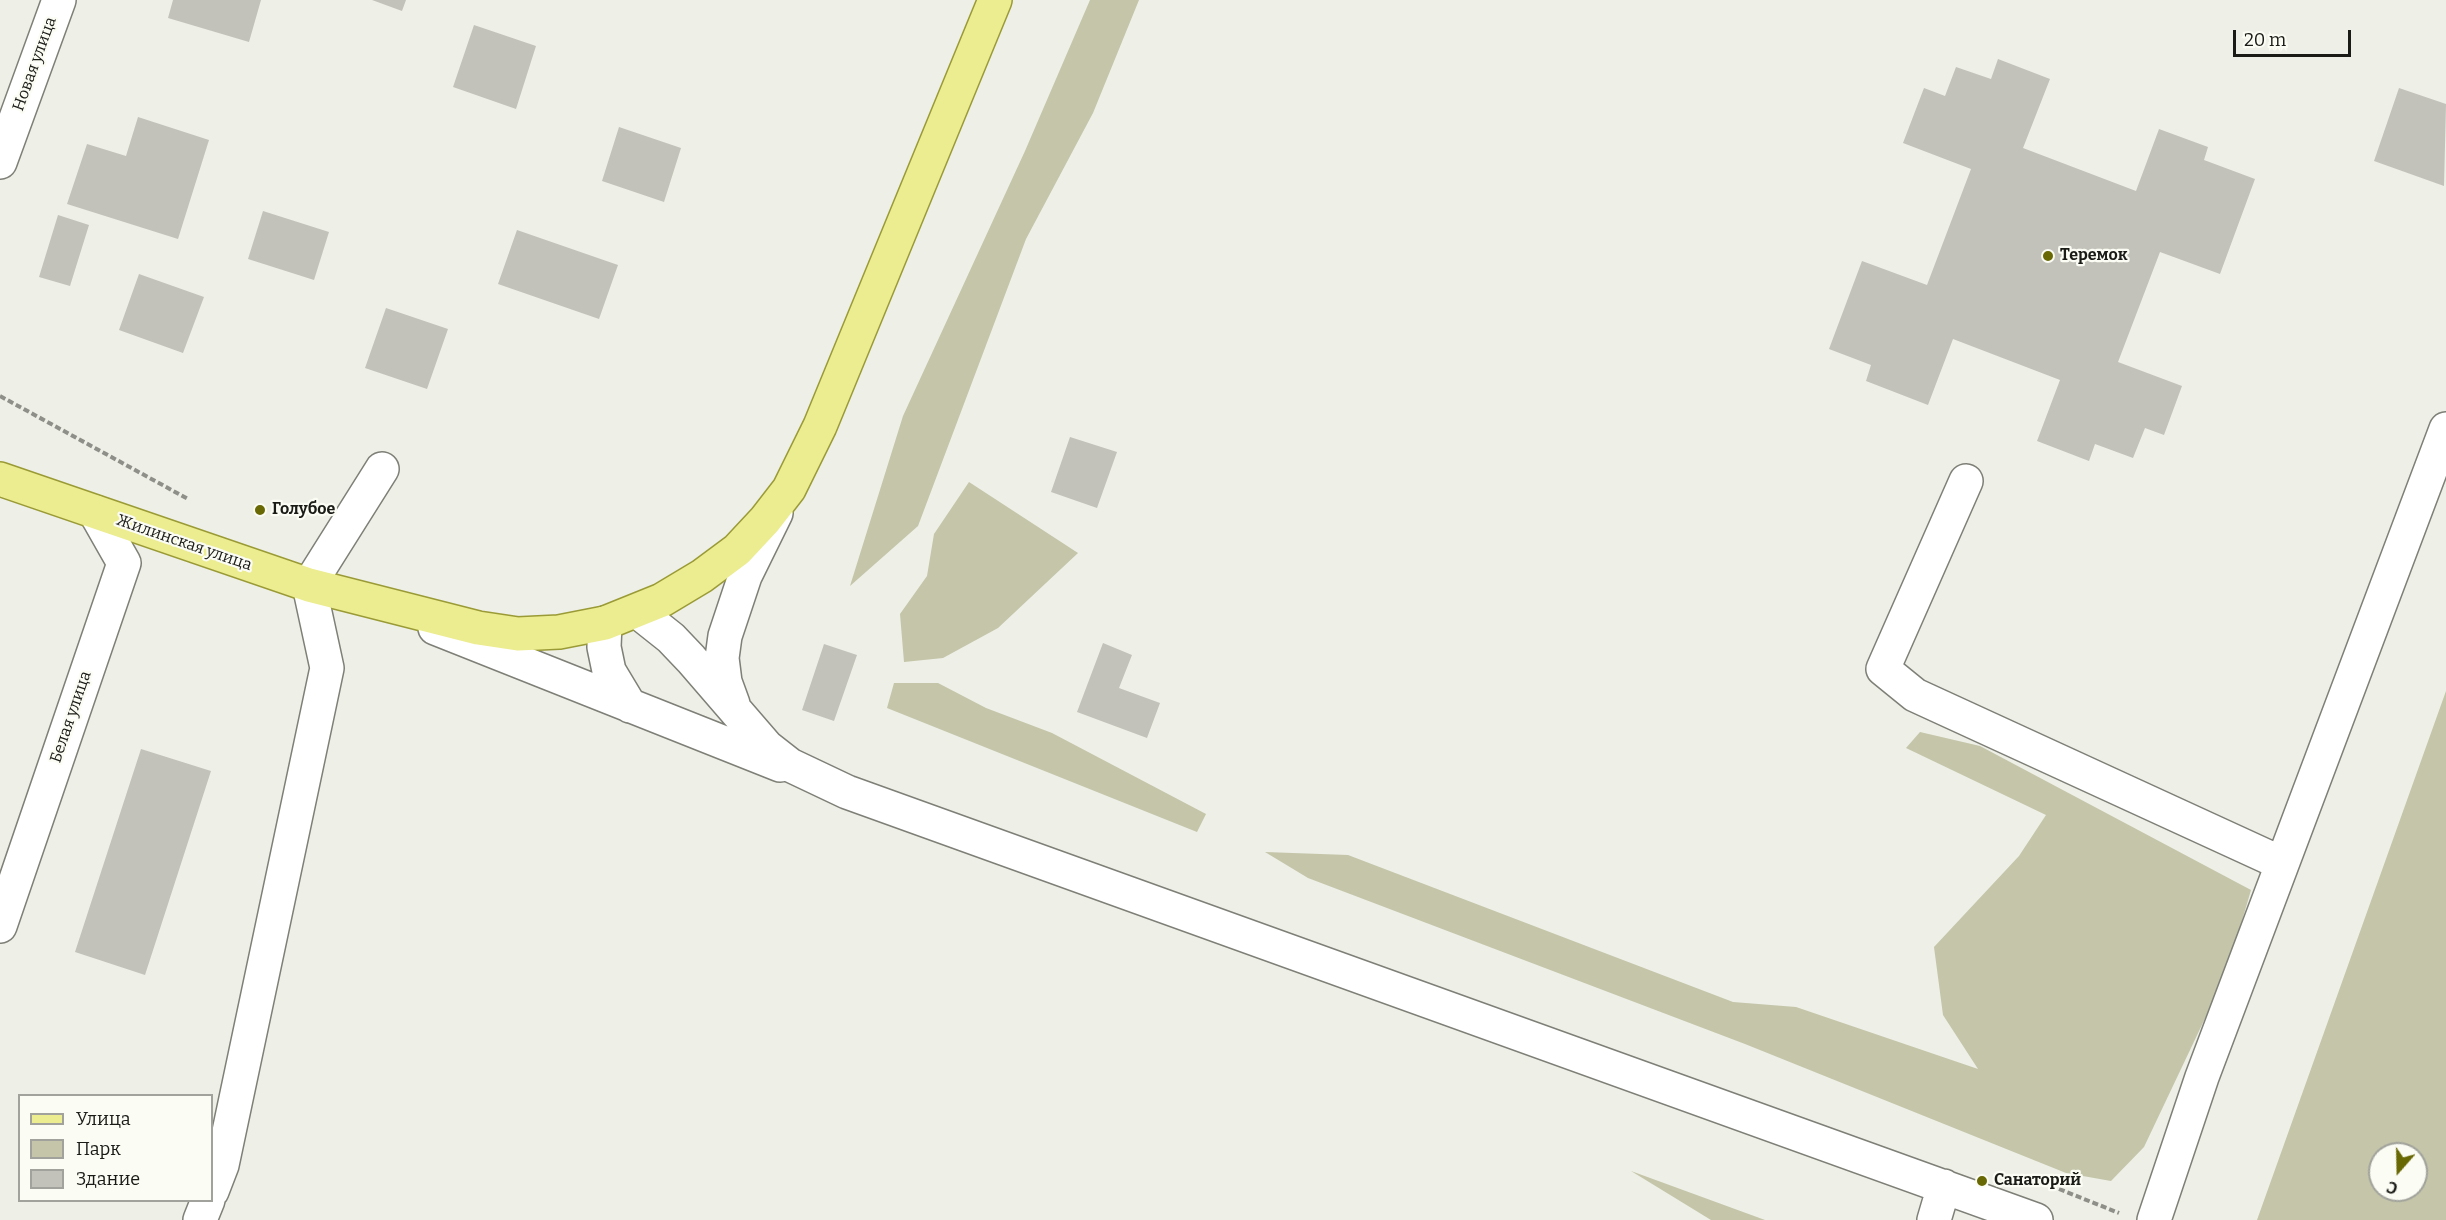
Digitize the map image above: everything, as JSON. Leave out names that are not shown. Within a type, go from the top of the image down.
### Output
[{"type":"main road","name":"Жилинская улица","points":[[0,479],[309,585],[478,628],[518,634],[559,632],[605,623],[638,612],[702,576],[737,550],[785,496],[820,426],[994,0]]},
{"type":"street","name":"Новая улица","points":[[0,162],[58,0]]},
{"type":"street","points":[[2140,1218],[2202,1077],[2446,429]]},
{"type":"street","points":[[213,1188],[222,1165],[327,668],[309,585],[382,469]]},
{"type":"street","points":[[1966,481],[1883,669],[1915,695],[2281,863]]},
{"type":"street","points":[[749,728],[734,705],[725,682],[722,658],[725,636],[745,576],[785,496]]},
{"type":"street","name":"Белая улица","points":[[0,926],[124,563],[95,513]]},
{"type":"street","points":[[369,602],[835,786],[2036,1220]]},
{"type":"street","points":[[638,612],[684,652],[767,747],[790,765],[835,786]]},
{"type":"street","points":[[605,623],[604,647],[609,672],[630,706]]},
{"type":"street","points":[[1934,1220],[1944,1186]]},
{"type":"street","points":[[200,1220],[207,1202]]},
{"type":"path","points":[[0,396],[188,499]]},
{"type":"path","points":[[2048,1185],[2140,1218]]},
{"type":"green space","points":[[1090,0],[1139,0],[1093,113],[1026,239],[918,526],[850,586],[903,416],[1025,151]]},
{"type":"green space","points":[[969,482],[1078,553],[998,628],[943,658],[904,662],[900,614],[927,576],[934,534]]},
{"type":"green space","points":[[894,683],[938,683],[986,708],[1052,733],[1206,814],[1197,832],[887,708]]},
{"type":"green space","points":[[2446,691],[2446,1220],[2257,1220]]},
{"type":"green space","points":[[1920,732],[1980,746],[2251,890],[2227,972],[2144,1147],[2111,1181],[2066,1173],[1745,1044],[1308,878],[1265,852],[1348,855],[1733,1002],[1796,1007],[1978,1069],[1943,1015],[1934,947],[2019,856],[2046,815],[1906,748]]},
{"type":"green space","points":[[1631,1171],[1765,1220],[1711,1220]]},
{"type":"building","points":[[173,0],[261,0],[249,42],[168,18]]},
{"type":"building","points":[[372,0],[406,0],[402,11]]},
{"type":"building","points":[[474,25],[536,46],[516,109],[453,87]]},
{"type":"building","name":"Теремок","points":[[1998,59],[2050,79],[2023,148],[2136,191],[2159,129],[2208,147],[2204,160],[2255,179],[2220,274],[2160,252],[2118,362],[2182,386],[2164,435],[2145,428],[2133,458],[2095,444],[2089,461],[2037,441],[2060,380],[1953,339],[1928,405],[1866,381],[1871,365],[1829,349],[1862,261],[1927,285],[1971,169],[1903,143],[1924,88],[1945,96],[1956,67],[1991,79]]},
{"type":"building","points":[[2399,88],[2446,104],[2444,186],[2374,161]]},
{"type":"building","points":[[138,117],[209,140],[178,239],[67,204],[87,144],[126,156]]},
{"type":"building","points":[[619,127],[681,148],[664,202],[602,181]]},
{"type":"building","points":[[263,211],[329,232],[314,280],[248,259]]},
{"type":"building","points":[[58,215],[89,225],[70,286],[39,277]]},
{"type":"building","points":[[517,230],[618,265],[599,319],[498,284]]},
{"type":"building","points":[[139,274],[204,297],[183,353],[119,330]]},
{"type":"building","points":[[386,308],[448,329],[427,389],[365,368]]},
{"type":"building","points":[[1070,437],[1117,452],[1097,508],[1051,492]]},
{"type":"building","points":[[1103,643],[1132,655],[1119,688],[1160,703],[1147,738],[1077,712]]},
{"type":"building","points":[[824,644],[857,655],[834,721],[802,710]]},
{"type":"building","points":[[141,749],[211,771],[145,975],[75,952]]},
{"type":"place","name":"Теремок","points":[[2048,256]]},
{"type":"place","name":"Голубое","points":[[260,510]]},
{"type":"place","name":"Санаторий","points":[[1982,1181]]}]
